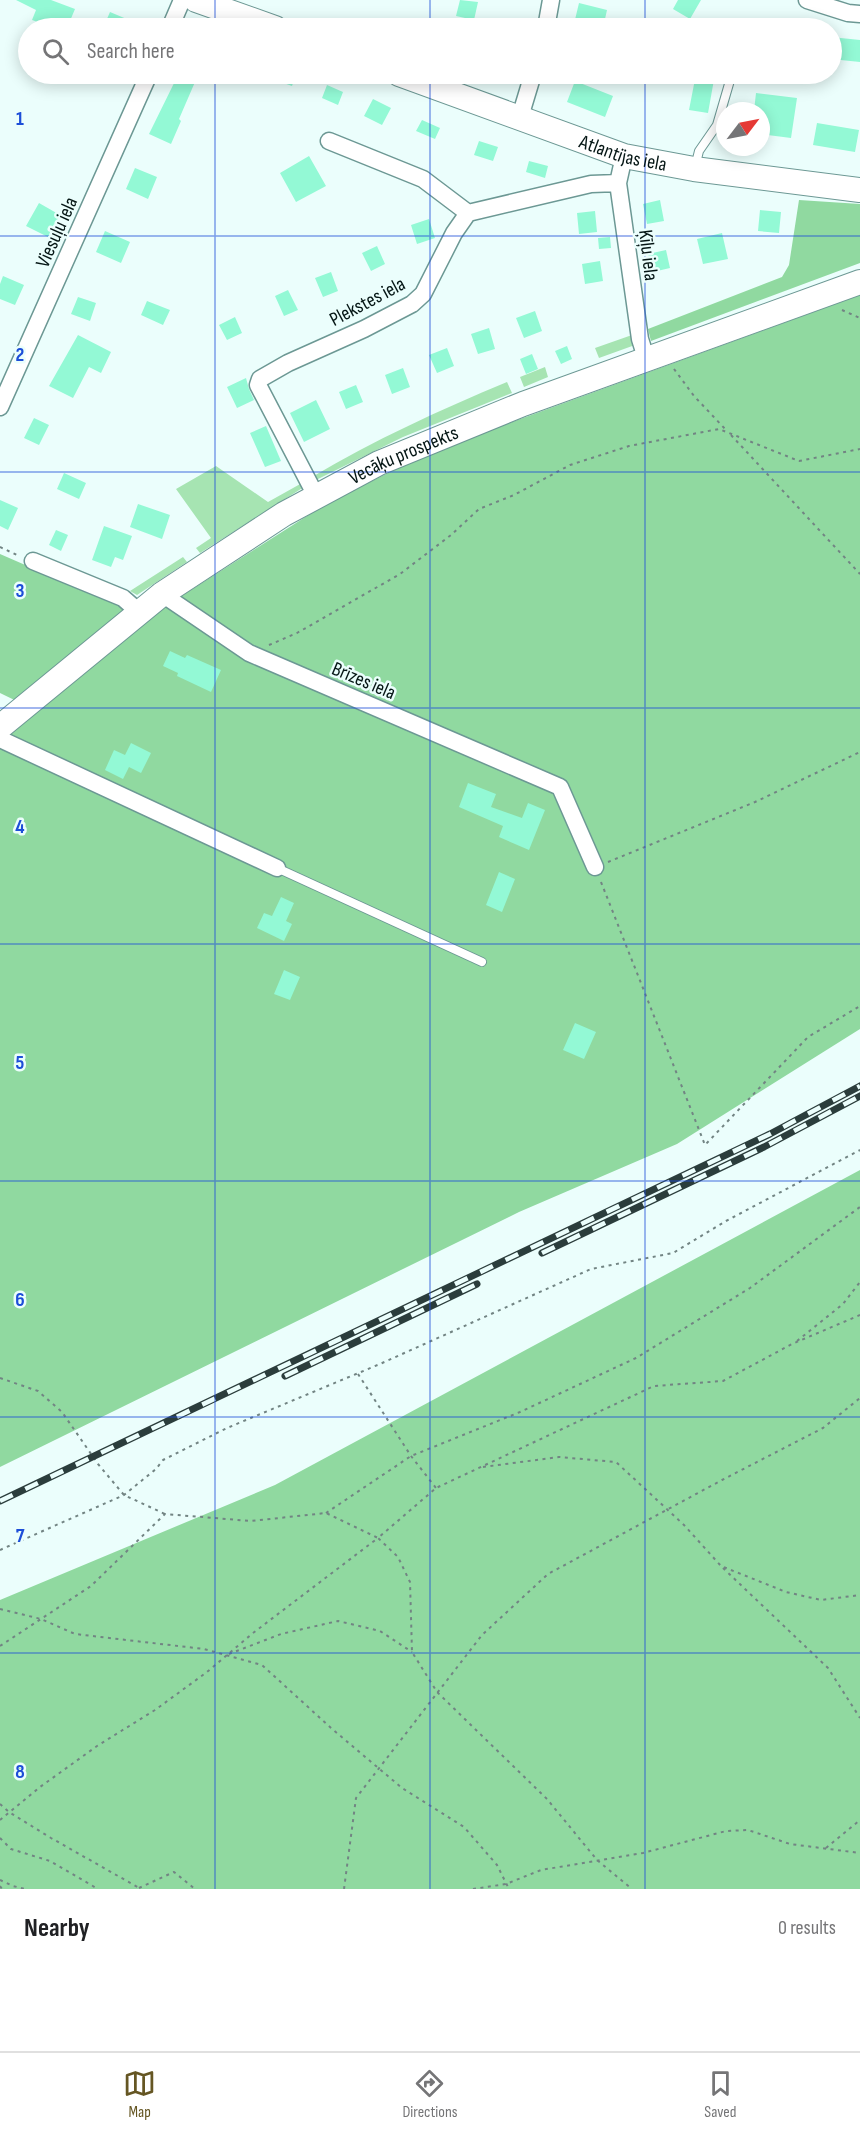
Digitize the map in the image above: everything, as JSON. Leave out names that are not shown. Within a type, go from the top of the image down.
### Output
[{"type":"main road","points":[[196,0],[222,4],[253,18]]},
{"type":"main road","name":"Atlantijas iela","points":[[427,84],[624,156],[694,169],[860,190]]},
{"type":"main road","name":"Vecāķu prospekts","points":[[0,727],[162,594],[284,514],[379,463],[430,441],[654,356],[860,282]]},
{"type":"street","points":[[174,18],[182,0]]},
{"type":"street","points":[[548,18],[551,0]]},
{"type":"street","points":[[807,0],[848,13],[860,14]]},
{"type":"street","name":"Viesuļu iela","points":[[0,407],[145,84]]},
{"type":"street","points":[[520,117],[530,84]]},
{"type":"street","points":[[329,141],[423,179],[468,213],[591,183],[618,183]]},
{"type":"street","name":"Ķīļu iela","points":[[624,156],[618,183],[634,305],[640,339],[654,356]]},
{"type":"street","name":"Plekstes iela","points":[[316,496],[258,385],[260,379],[288,363],[364,329],[412,304],[423,294],[454,233],[468,213]]},
{"type":"street","points":[[33,561],[123,598],[139,612]]},
{"type":"street","name":"Brīzes iela","points":[[162,594],[249,653],[560,787],[595,867]]},
{"type":"street","points":[[0,739],[277,868]]},
{"type":"lane","points":[[694,169],[699,151],[717,125],[729,84]]},
{"type":"lane","points":[[277,868],[482,962]]},
{"type":"path","points":[[654,356],[860,574]]},
{"type":"path","points":[[249,653],[297,633],[400,574],[451,535],[479,509],[514,495],[570,465],[629,446],[719,429],[799,461],[860,449]]},
{"type":"path","points":[[0,547],[33,561]]},
{"type":"path","points":[[860,752],[755,802],[595,867],[705,1145],[808,1037],[860,1006]]},
{"type":"path","points":[[0,1550],[124,1495],[156,1470],[163,1460],[227,1428],[357,1374],[591,1269],[673,1253],[726,1221],[860,1150]]},
{"type":"path","points":[[0,1378],[38,1391],[62,1412],[98,1464],[124,1495],[165,1514],[251,1521],[326,1513],[411,1456],[520,1412],[636,1358],[750,1288],[860,1207]]},
{"type":"path","points":[[792,1344],[843,1304],[860,1282]]},
{"type":"path","points":[[0,1820],[97,1746],[155,1710],[378,1538],[435,1488],[654,1386],[723,1381],[792,1344],[860,1315]]},
{"type":"path","points":[[357,1374],[435,1488]]},
{"type":"path","points":[[344,1889],[356,1798],[482,1635],[548,1574],[823,1428],[860,1398]]},
{"type":"path","points":[[480,1467],[559,1457],[616,1462],[684,1525],[721,1566],[828,1668],[860,1718]]},
{"type":"path","points":[[326,1513],[378,1538],[398,1557],[410,1582],[412,1652]]},
{"type":"path","points":[[0,1646],[91,1586],[165,1514]]},
{"type":"path","points":[[721,1566],[786,1592],[821,1600],[860,1595]]},
{"type":"path","points":[[0,1609],[40,1619],[75,1634],[204,1649],[262,1665],[402,1788],[464,1827],[497,1865],[509,1889]]},
{"type":"path","points":[[226,1655],[281,1634],[338,1622],[380,1631],[412,1652],[437,1692],[547,1799],[597,1860],[632,1889]]},
{"type":"path","points":[[0,1804],[9,1812],[140,1888],[174,1872],[195,1889]]},
{"type":"path","points":[[0,1813],[9,1812]]},
{"type":"path","points":[[826,1848],[860,1820]]},
{"type":"path","points":[[473,1889],[506,1884],[541,1870],[643,1853],[726,1831],[748,1830],[790,1844],[860,1853]]},
{"type":"path","points":[[0,1838],[11,1849],[50,1861],[98,1889]]},
{"type":"path","points":[[0,1880],[25,1889]]},
{"type":"green space","points":[[799,200],[860,204],[860,263],[651,341],[648,329],[782,277],[789,265]]},
{"type":"green space","points":[[860,295],[860,1029],[677,1144],[519,1212],[0,1467],[0,738],[35,710],[0,693],[0,554],[147,618],[329,502],[433,451]]},
{"type":"green space","points":[[632,335],[635,345],[599,358],[595,348]]},
{"type":"green space","points":[[545,367],[548,377],[524,387],[520,377]]},
{"type":"green space","points":[[507,382],[512,393],[403,437],[314,481],[312,477],[408,426]]},
{"type":"green space","points":[[216,466],[268,502],[302,483],[304,487],[200,553],[196,548],[211,538],[176,489]]},
{"type":"green space","points":[[183,557],[187,562],[137,595],[130,591]]},
{"type":"green space","points":[[860,1170],[860,1889],[0,1889],[0,1600],[275,1485]]},
{"type":"building","points":[[16,0],[51,0],[75,9],[71,18],[33,18],[36,10]]},
{"type":"building","points":[[460,0],[478,2],[474,18],[456,16]]},
{"type":"building","points":[[678,0],[701,0],[691,18],[673,9]]},
{"type":"building","points":[[579,3],[607,10],[605,18],[575,18]]},
{"type":"building","points":[[110,12],[124,18],[107,18]]},
{"type":"building","points":[[842,38],[860,40],[860,62],[842,60]]},
{"type":"building","points":[[174,84],[194,84],[171,144],[149,134]]},
{"type":"building","points":[[574,84],[583,84],[613,96],[605,117],[567,102]]},
{"type":"building","points":[[694,84],[713,84],[708,113],[689,110]]},
{"type":"building","points":[[327,85],[343,92],[338,105],[322,98]]},
{"type":"building","points":[[756,93],[797,98],[791,138],[770,135],[770,102],[755,102]]},
{"type":"building","points":[[373,99],[391,108],[382,125],[364,116]]},
{"type":"building","points":[[422,120],[440,128],[435,139],[416,131]]},
{"type":"building","points":[[817,123],[859,130],[855,152],[813,145]]},
{"type":"building","points":[[479,141],[498,147],[493,161],[474,155]]},
{"type":"building","points":[[309,156],[326,186],[296,202],[280,173]]},
{"type":"building","points":[[529,161],[548,166],[545,178],[526,172]]},
{"type":"building","points":[[135,168],[157,177],[148,199],[126,189]]},
{"type":"building","points":[[660,200],[664,221],[647,224],[643,204]]},
{"type":"building","points":[[39,203],[60,215],[48,237],[26,226]]},
{"type":"building","points":[[760,210],[781,212],[779,233],[758,231]]},
{"type":"building","points":[[595,211],[597,232],[579,234],[577,213]]},
{"type":"building","points":[[429,219],[435,238],[417,244],[411,225]]},
{"type":"building","points":[[105,231],[130,242],[121,263],[96,252]]},
{"type":"building","points":[[722,233],[728,259],[703,264],[697,239]]},
{"type":"building","points":[[610,237],[611,248],[599,249],[598,238]]},
{"type":"building","points":[[377,246],[385,264],[371,271],[362,253]]},
{"type":"building","points":[[666,250],[670,268],[653,272],[648,254]]},
{"type":"building","points":[[600,261],[603,281],[585,284],[582,264]]},
{"type":"building","points":[[331,272],[338,291],[323,297],[315,278]]},
{"type":"building","points":[[3,276],[24,285],[15,305],[0,299],[0,284]]},
{"type":"building","points":[[288,290],[298,310],[284,316],[275,296]]},
{"type":"building","points":[[78,297],[96,303],[90,321],[71,314]]},
{"type":"building","points":[[147,301],[170,310],[163,325],[141,315]]},
{"type":"building","points":[[535,311],[542,331],[524,338],[516,318]]},
{"type":"building","points":[[235,317],[242,333],[227,340],[219,325]]},
{"type":"building","points":[[489,328],[495,349],[478,354],[471,334]]},
{"type":"building","points":[[78,335],[111,352],[101,373],[89,367],[73,398],[49,386]]},
{"type":"building","points":[[567,346],[572,359],[561,364],[555,351]]},
{"type":"building","points":[[447,348],[454,366],[437,373],[429,355]]},
{"type":"building","points":[[532,354],[538,369],[526,374],[520,359]]},
{"type":"building","points":[[403,368],[410,387],[392,394],[385,375]]},
{"type":"building","points":[[246,378],[254,400],[237,408],[227,387]]},
{"type":"building","points":[[356,385],[363,402],[346,409],[339,392]]},
{"type":"building","points":[[316,400],[330,429],[304,442],[290,413]]},
{"type":"building","points":[[34,418],[49,425],[39,445],[24,438]]},
{"type":"building","points":[[266,426],[281,461],[265,467],[250,433]]},
{"type":"building","points":[[64,473],[86,483],[79,499],[57,489]]},
{"type":"building","points":[[0,500],[18,508],[8,530],[0,526]]},
{"type":"building","points":[[138,504],[170,515],[162,539],[130,527]]},
{"type":"building","points":[[104,526],[132,536],[123,560],[115,557],[111,567],[92,560]]},
{"type":"building","points":[[56,530],[68,535],[61,551],[49,545]]},
{"type":"building","points":[[170,651],[185,658],[187,655],[221,670],[211,692],[177,676],[178,673],[163,666]]},
{"type":"building","points":[[131,743],[151,753],[141,773],[129,767],[123,779],[105,770],[114,750],[125,755]]},
{"type":"building","points":[[468,783],[496,794],[491,807],[522,818],[528,803],[545,810],[529,850],[499,837],[503,826],[459,807]]},
{"type":"building","points":[[499,872],[515,879],[502,912],[486,905]]},
{"type":"building","points":[[281,897],[294,903],[286,921],[292,924],[284,941],[257,928],[264,913],[272,916]]},
{"type":"building","points":[[284,970],[300,977],[290,1000],[274,994]]},
{"type":"building","points":[[575,1023],[596,1032],[584,1059],[563,1050]]},
{"type":"railway","points":[[0,1501],[770,1134],[860,1086]]},
{"type":"railway","points":[[542,1253],[764,1147],[860,1096]]},
{"type":"railway","points":[[285,1376],[477,1284]]}]
